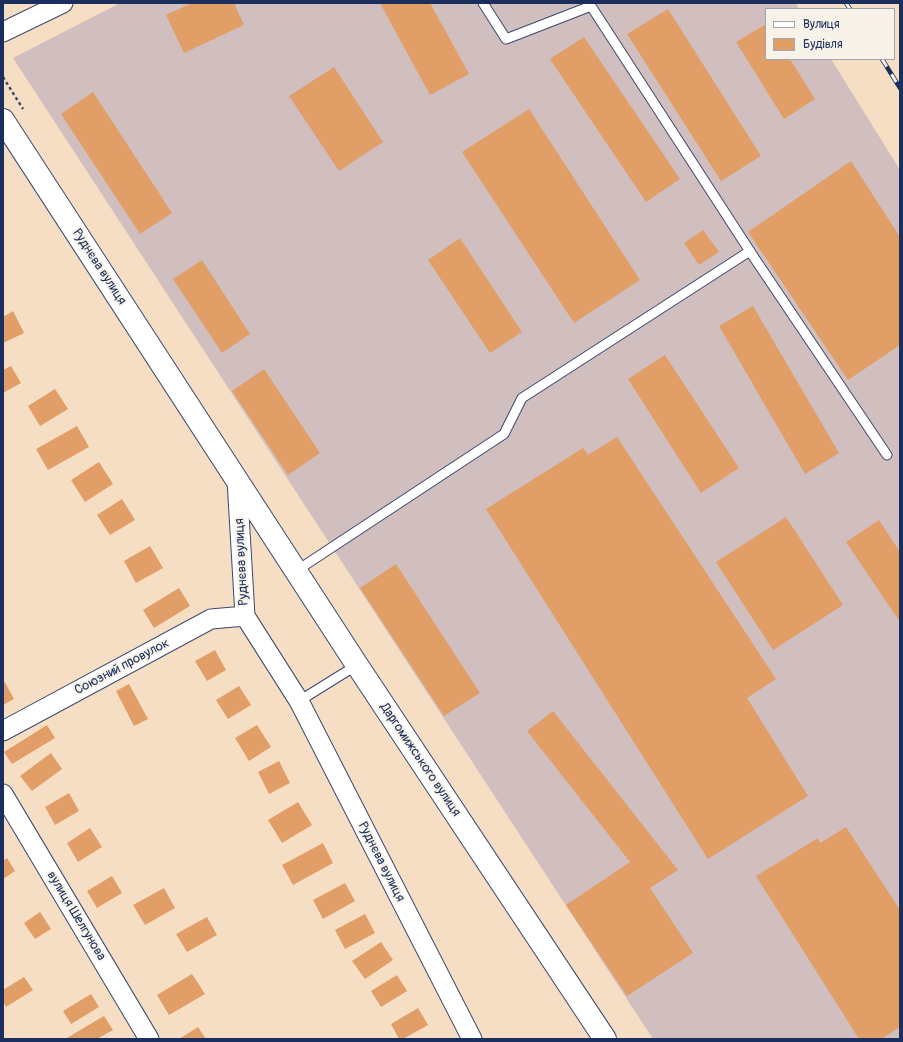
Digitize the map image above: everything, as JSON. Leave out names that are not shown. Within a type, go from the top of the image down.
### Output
[{"type":"street","points":[[3,32],[62,3]]},
{"type":"street","name":"Руднєва вулиця","points":[[3,120],[237,480],[245,616],[299,701],[472,1039]]},
{"type":"street","name":"Даргомижського вулиця","points":[[237,480],[357,665],[605,1039]]},
{"type":"street","name":"Союзний провулок","points":[[3,731],[211,619],[245,616]]},
{"type":"street","name":"вулиця Шелгунова","points":[[3,794],[149,1039]]},
{"type":"lane","points":[[483,3],[506,40],[591,6],[750,251],[887,455]]},
{"type":"lane","points":[[296,571],[504,434],[522,398],[750,251]]},
{"type":"lane","points":[[299,701],[357,665]]},
{"type":"shaded area","points":[[120,3],[796,3],[798,8],[765,8],[765,60],[832,60],[900,170],[900,1039],[653,1039],[13,58]]},
{"type":"building","points":[[192,3],[234,3],[244,25],[184,53],[166,15]]},
{"type":"building","points":[[380,3],[430,3],[469,74],[430,95]]},
{"type":"building","points":[[668,9],[761,156],[721,181],[627,34]]},
{"type":"building","points":[[765,25],[765,60],[791,60],[815,99],[784,119],[736,42]]},
{"type":"building","points":[[584,37],[680,179],[646,202],[550,59]]},
{"type":"building","points":[[334,67],[383,142],[339,171],[289,96]]},
{"type":"building","points":[[93,92],[172,213],[140,234],[61,114]]},
{"type":"building","points":[[529,109],[640,280],[574,323],[462,152]]},
{"type":"building","points":[[851,161],[900,237],[900,345],[848,380],[748,232]]},
{"type":"building","points":[[703,230],[719,252],[699,265],[684,243]]},
{"type":"building","points":[[460,238],[522,332],[490,353],[428,260]]},
{"type":"building","points":[[202,260],[250,334],[222,353],[173,279]]},
{"type":"building","points":[[753,306],[839,453],[805,474],[719,326]]},
{"type":"building","points":[[13,311],[24,333],[3,343],[3,317]]},
{"type":"building","points":[[665,355],[739,468],[701,493],[628,379]]},
{"type":"building","points":[[11,366],[21,383],[3,393],[3,370]]},
{"type":"building","points":[[264,369],[320,453],[288,475],[232,391]]},
{"type":"building","points":[[55,389],[68,409],[40,426],[28,406]]},
{"type":"building","points":[[77,426],[89,447],[48,470],[36,449]]},
{"type":"building","points":[[617,437],[776,679],[747,698],[808,796],[708,859],[486,509],[583,448],[588,455]]},
{"type":"building","points":[[99,462],[113,484],[85,502],[71,480]]},
{"type":"building","points":[[122,499],[135,520],[110,535],[97,515]]},
{"type":"building","points":[[786,517],[843,605],[773,650],[716,562]]},
{"type":"building","points":[[879,520],[900,552],[900,622],[846,542]]},
{"type":"building","points":[[150,546],[163,568],[136,583],[124,561]]},
{"type":"building","points":[[396,564],[480,693],[444,716],[360,588]]},
{"type":"building","points":[[179,588],[190,606],[154,628],[143,610]]},
{"type":"building","points":[[215,650],[226,670],[207,681],[195,661]]},
{"type":"building","points":[[3,679],[14,699],[3,705]]},
{"type":"building","points":[[129,684],[148,719],[134,726],[116,691]]},
{"type":"building","points":[[239,686],[251,705],[228,719],[216,700]]},
{"type":"building","points":[[553,711],[678,870],[650,888],[693,953],[627,996],[566,905],[630,862],[527,731]]},
{"type":"building","points":[[47,725],[55,738],[12,764],[4,752]]},
{"type":"building","points":[[257,725],[271,747],[249,761],[235,738]]},
{"type":"building","points":[[51,753],[62,769],[32,791],[20,776]]},
{"type":"building","points":[[279,761],[290,783],[269,794],[258,772]]},
{"type":"building","points":[[69,793],[79,811],[55,825],[45,807]]},
{"type":"building","points":[[298,802],[312,825],[282,843],[268,820]]},
{"type":"building","points":[[846,827],[900,910],[900,1027],[881,1039],[859,1039],[756,876],[818,838],[820,843]]},
{"type":"building","points":[[90,828],[102,847],[78,862],[67,843]]},
{"type":"building","points":[[323,843],[333,863],[293,885],[282,865]]},
{"type":"building","points":[[7,858],[15,871],[3,879],[3,861]]},
{"type":"building","points":[[112,876],[122,893],[97,908],[87,891]]},
{"type":"building","points":[[345,883],[355,901],[323,919],[313,900]]},
{"type":"building","points":[[164,888],[175,908],[145,925],[133,905]]},
{"type":"building","points":[[40,912],[51,929],[35,939],[24,923]]},
{"type":"building","points":[[365,914],[375,933],[345,949],[335,930]]},
{"type":"building","points":[[207,917],[217,935],[187,952],[176,934]]},
{"type":"building","points":[[381,942],[393,960],[365,979],[352,961]]},
{"type":"building","points":[[192,974],[205,994],[169,1015],[157,995]]},
{"type":"building","points":[[397,975],[407,991],[381,1007],[371,991]]},
{"type":"building","points":[[24,977],[33,990],[6,1007],[3,1002],[3,990]]},
{"type":"building","points":[[91,994],[99,1007],[71,1024],[63,1011]]},
{"type":"building","points":[[418,1008],[428,1025],[403,1039],[399,1039],[391,1024]]},
{"type":"building","points":[[104,1016],[113,1030],[97,1039],[65,1039]]},
{"type":"building","points":[[198,1027],[206,1039],[179,1039]]},
{"type":"railway","points":[[846,3],[849,8]]},
{"type":"railway","points":[[883,60],[900,88]]}]
